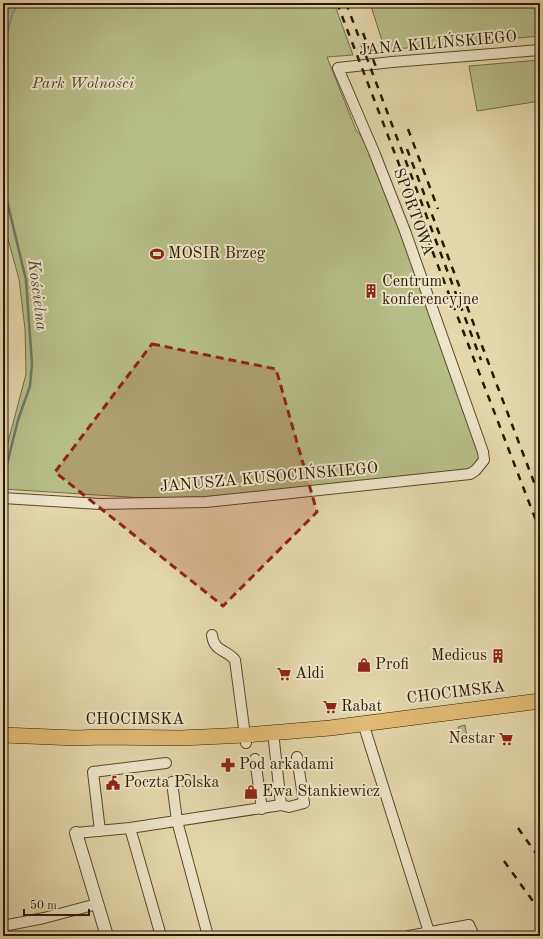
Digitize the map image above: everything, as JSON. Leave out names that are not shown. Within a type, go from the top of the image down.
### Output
[{"type":"main road","name":"CHOCIMSKA","points":[[3,735],[76,738],[103,743],[163,747],[246,739],[540,701]]},
{"type":"main road","name":"CHOCIMSKA","points":[[246,739],[274,741],[330,728]]},
{"type":"street","name":"JANA KILIŃSKIEGO","points":[[338,68],[540,50]]},
{"type":"street","name":"SPORTOWA","points":[[338,68],[374,152],[405,231],[483,452],[484,460]]},
{"type":"street","name":"JANUSZA KUSOCIŃSKIEGO","points":[[3,498],[100,504],[206,502],[470,474],[476,470],[484,460]]},
{"type":"street","points":[[212,635],[213,642],[220,650],[230,655],[235,660],[246,739]]},
{"type":"street","points":[[363,723],[429,932]]},
{"type":"street","points":[[274,741],[281,805]]},
{"type":"street","points":[[107,936],[76,833],[130,828],[281,805],[288,807],[304,803],[297,757]]},
{"type":"street","points":[[255,759],[262,809]]},
{"type":"street","points":[[100,831],[93,772],[166,763]]},
{"type":"street","points":[[187,780],[172,782],[178,821],[208,936]]},
{"type":"street","points":[[130,828],[161,936]]},
{"type":"street","points":[[3,926],[44,918],[97,904]]},
{"type":"street","points":[[409,936],[470,925],[474,936]]},
{"type":"highlighted area","points":[[152,344],[276,369],[317,512],[223,606],[55,472]]},
{"type":"green space","name":"Park Wolności","points":[[3,3],[334,3],[353,55],[327,57],[356,130],[374,152],[484,460],[476,470],[206,502],[3,489],[3,461],[26,374],[25,329],[19,279],[3,221]]},
{"type":"green space","points":[[370,3],[540,3],[540,36],[385,50]]},
{"type":"green space","points":[[540,60],[540,101],[477,111],[469,66]]},
{"type":"green space","points":[[465,725],[467,738],[464,739],[460,735],[458,727]]},
{"type":"shaded area","points":[[3,3],[19,3],[3,40]]},
{"type":"waterway","name":"Kościelna","points":[[3,184],[26,280],[32,364],[30,386],[18,420],[3,480]]},
{"type":"railway","points":[[337,3],[540,531]]},
{"type":"railway","points":[[346,3],[481,360]]},
{"type":"railway","points":[[363,33],[376,67]]},
{"type":"railway","points":[[408,129],[438,209]]},
{"type":"railway","points":[[407,149],[540,498]]},
{"type":"railway","points":[[518,828],[540,859]]},
{"type":"railway","points":[[504,861],[540,911]]},
{"type":"place","name":"MOSIR Brzeg","points":[[157,254]]},
{"type":"place","name":"Centrum konferencyjne","points":[[371,291]]},
{"type":"place","name":"Medicus","points":[[498,656]]},
{"type":"place","name":"Profi","points":[[364,665]]},
{"type":"place","name":"Aldi","points":[[284,674]]},
{"type":"place","name":"Rabat","points":[[330,707]]},
{"type":"place","name":"Nestar","points":[[506,739]]},
{"type":"place","name":"Pod arkadami","points":[[228,765]]},
{"type":"place","name":"Poczta Polska","points":[[113,783]]},
{"type":"place","name":"Ewa Stankiewicz","points":[[251,792]]}]
